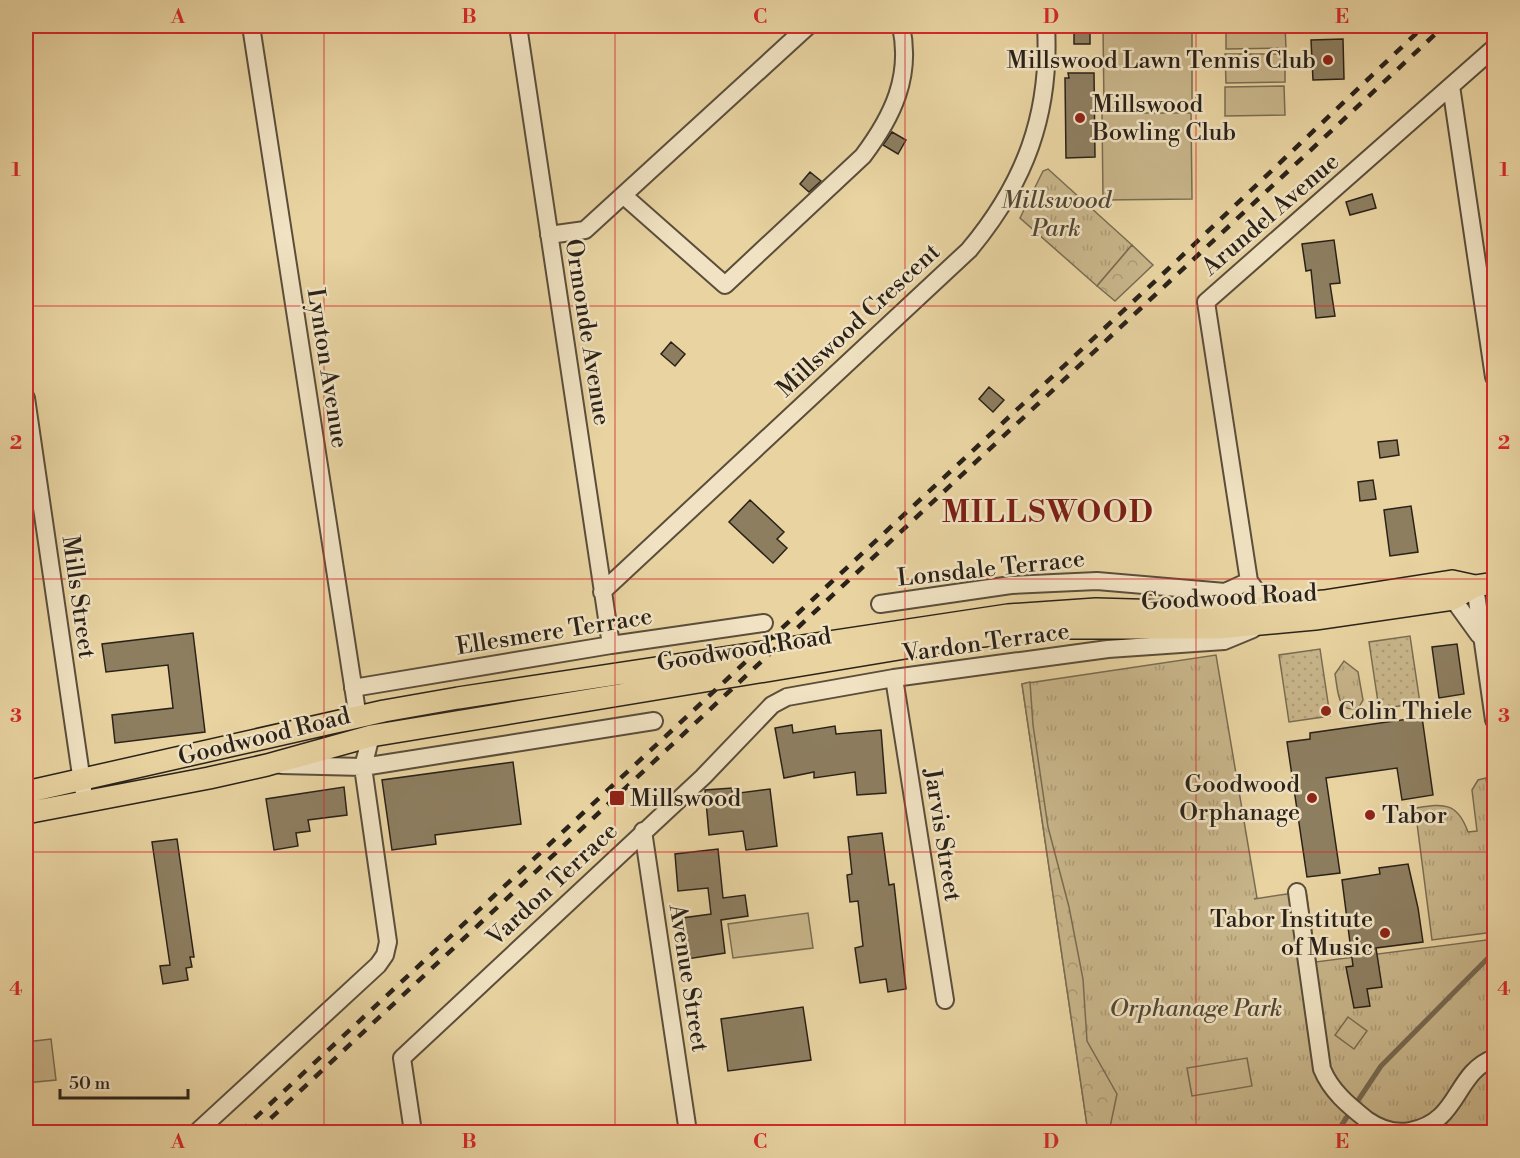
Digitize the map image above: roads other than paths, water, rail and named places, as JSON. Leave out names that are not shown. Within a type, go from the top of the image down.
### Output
[{"type":"main road","name":"Goodwood Road","points":[[26,813],[86,803],[267,765],[371,735],[965,638],[1058,628],[1218,628],[1267,616],[1452,581],[1485,585]]},
{"type":"main road","name":"Goodwood Road","points":[[26,792],[458,698],[1008,615],[1096,609],[1267,616],[1453,599],[1485,585]]},
{"type":"street","name":"Lynton Avenue","points":[[251,26],[358,718]]},
{"type":"street","name":"Ormonde Avenue","points":[[518,26],[610,645]]},
{"type":"street","points":[[549,235],[585,230],[808,26]]},
{"type":"street","points":[[623,195],[724,285],[863,156],[874,142],[899,96],[904,58],[901,26]]},
{"type":"street","name":"Millswood Crescent","points":[[603,592],[969,250],[986,229],[1017,180],[1037,128],[1047,71],[1046,26]]},
{"type":"street","name":"Arundel Avenue","points":[[1267,616],[1249,582],[1206,302],[1494,48]]},
{"type":"street","points":[[1452,86],[1494,377]]},
{"type":"street","name":"Mills Street","points":[[26,398],[29,441],[86,803]]},
{"type":"street","name":"Lonsdale Terrace","points":[[880,604],[1011,585],[1097,581],[1225,592],[1249,582]]},
{"type":"street","points":[[1485,585],[1483,641],[1494,720]]},
{"type":"street","points":[[1453,599],[1483,641]]},
{"type":"street","name":"Vardon Terrace","points":[[413,1132],[402,1058],[703,777],[772,705],[787,697],[894,678],[1108,649],[1224,641],[1267,616]]},
{"type":"street","name":"Ellesmere Terrace","points":[[353,688],[610,645],[764,623]]},
{"type":"street","points":[[1108,649],[1119,640],[1119,628]]},
{"type":"street","name":"Jarvis Street","points":[[894,678],[945,1000]]},
{"type":"street","points":[[267,765],[363,767],[654,721]]},
{"type":"street","points":[[197,1132],[378,965],[385,955],[388,942],[363,767],[371,735]]},
{"type":"street","name":"Avenue Street","points":[[643,831],[688,1132]]},
{"type":"street","points":[[1297,892],[1322,1069],[1333,1090],[1342,1099],[1379,1128],[1406,1132],[1428,1128],[1446,1112],[1473,1073],[1494,1058]]},
{"type":"waterway","points":[[1337,1132],[1381,1066],[1490,956]]},
{"type":"railway","points":[[240,1132],[1166,271],[1424,26]]},
{"type":"railway","points":[[256,1132],[1444,26]]},
{"type":"place","name":"Millswood Lawn Tennis Club","points":[[1328,60]]},
{"type":"place","name":"Millswood Bowling Club","points":[[1080,118]]},
{"type":"place","name":"Colin Thiele","points":[[1326,711]]},
{"type":"place","name":"Millswood","points":[[617,798]]},
{"type":"place","name":"Goodwood Orphanage","points":[[1312,798]]},
{"type":"place","name":"Tabor","points":[[1370,815]]},
{"type":"place","name":"Tabor Institute of Music","points":[[1385,933]]},
{"type":"district","name":"MILLSWOOD","points":[[1048,512]]},
{"type":"park label","name":"Millswood Park","points":[[1056,214]]},
{"type":"park label","name":"Orphanage Park","points":[[1196,1008]]}]
